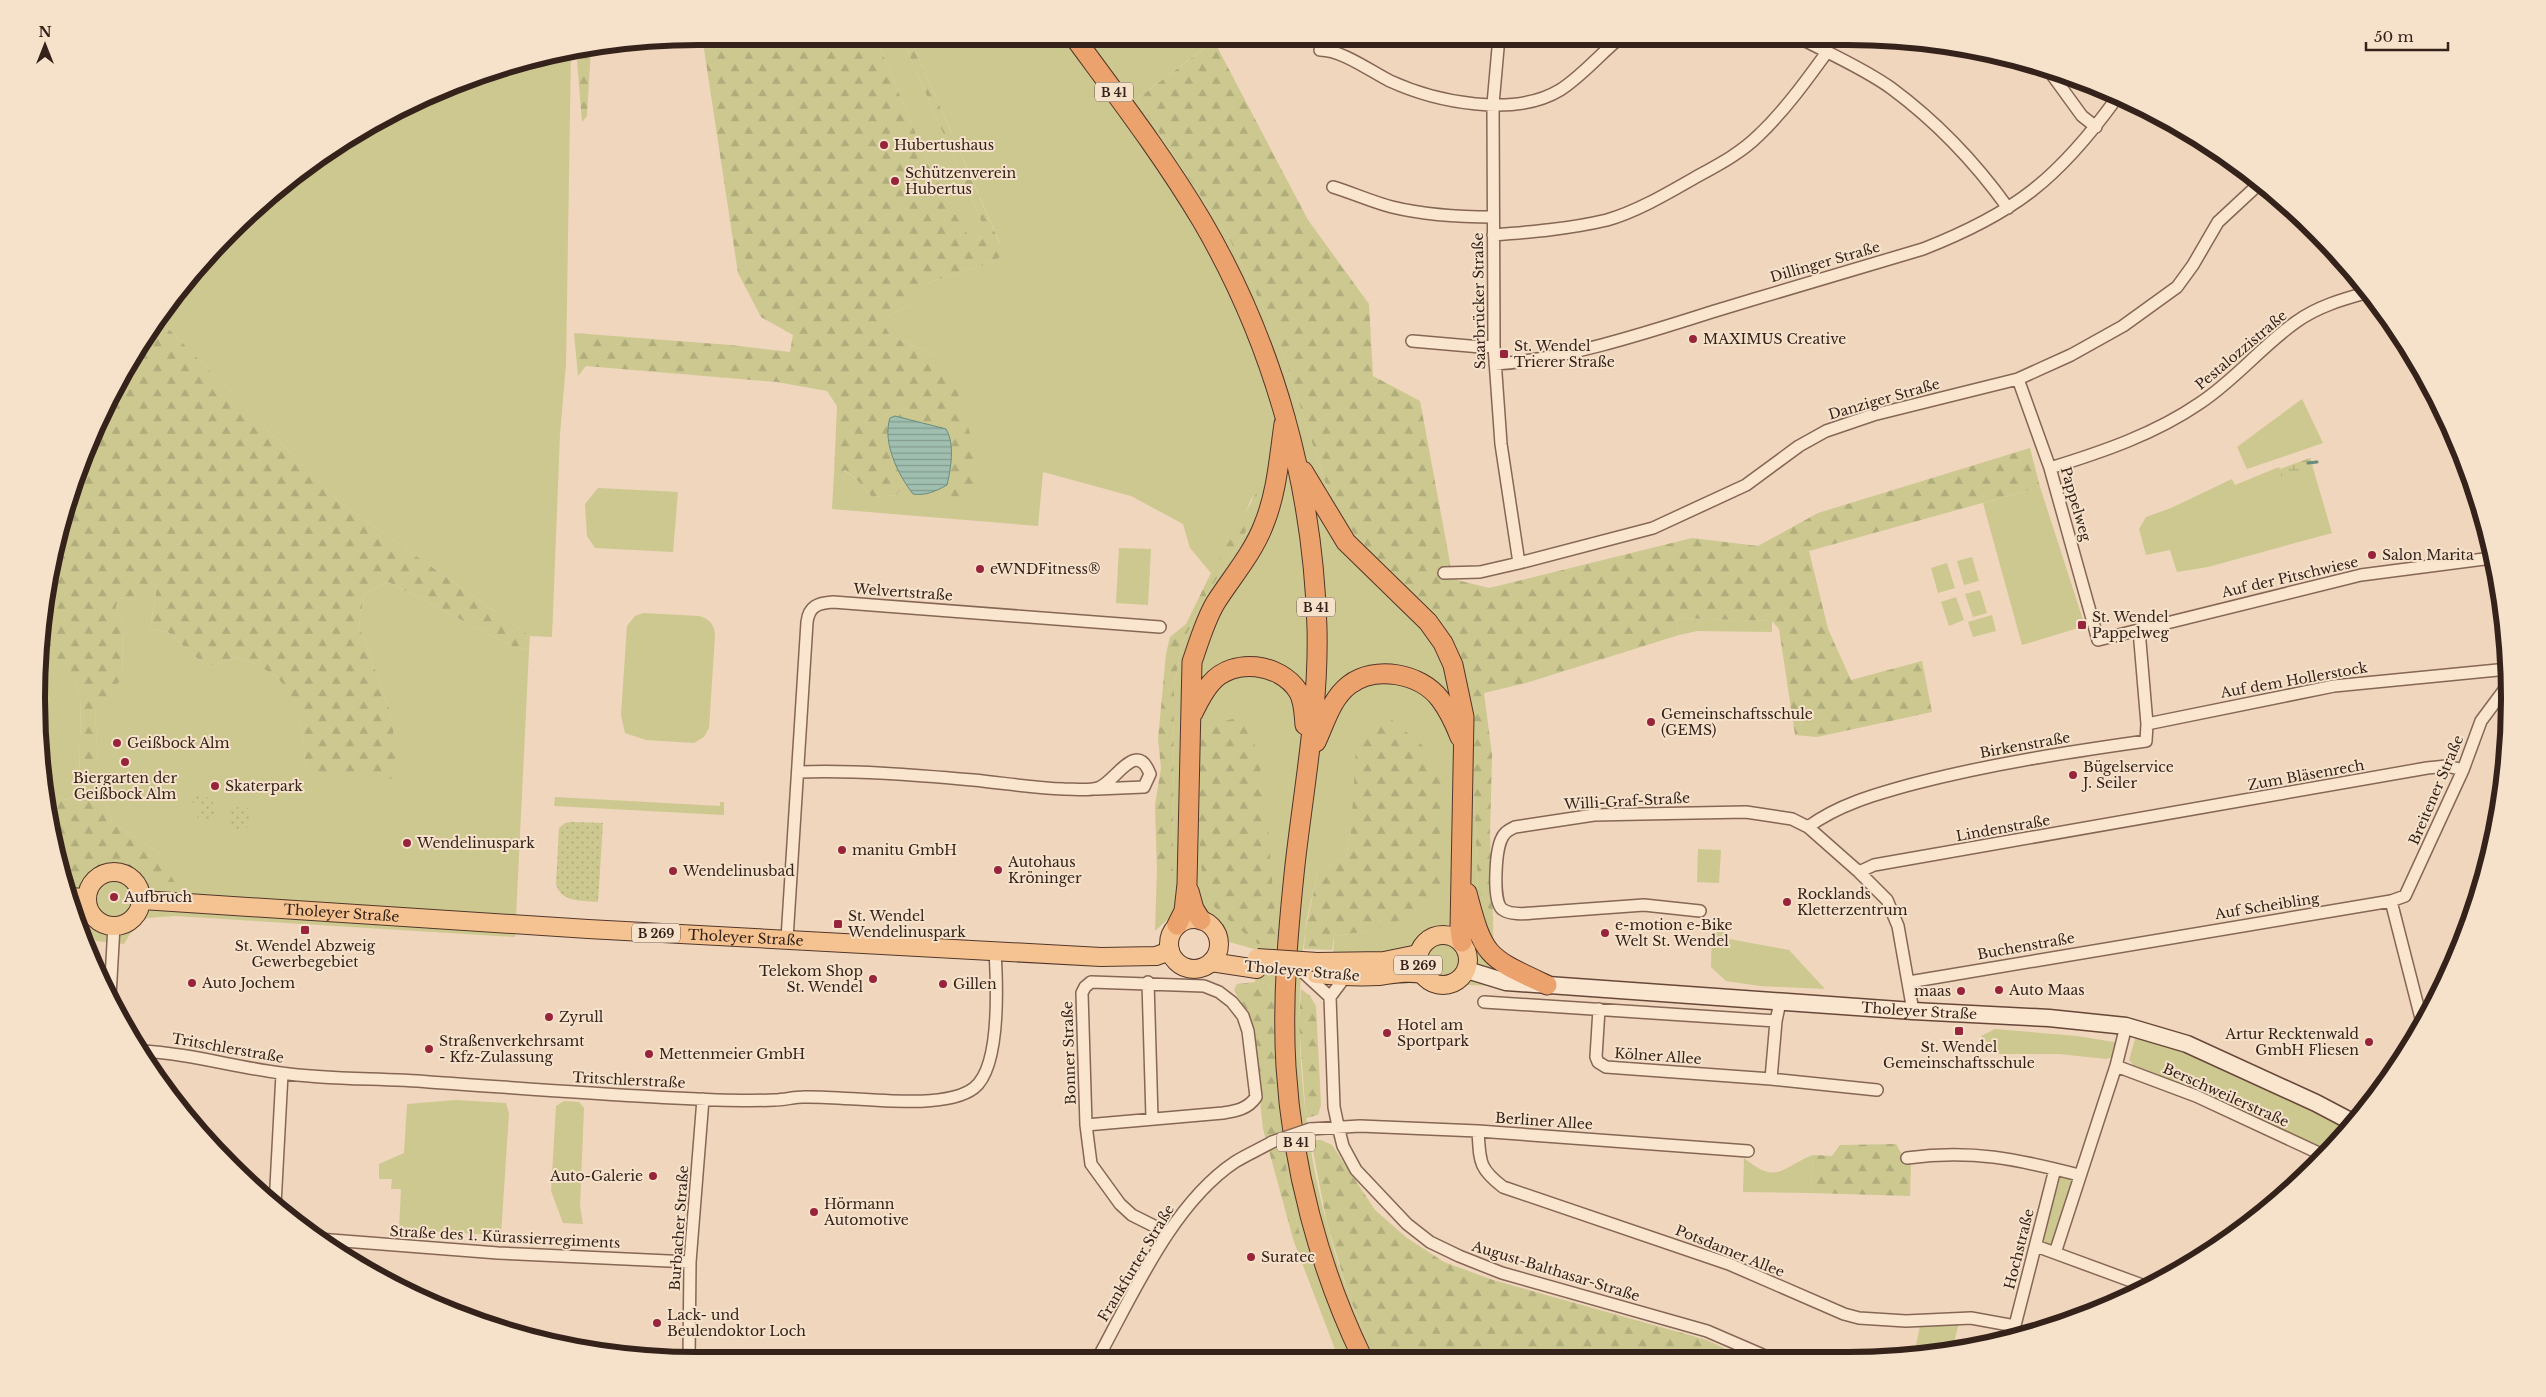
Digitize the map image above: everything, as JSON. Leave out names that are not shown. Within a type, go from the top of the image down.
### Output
[{"type":"highway","name":"B 41","points":[[1080,45],[1153,147],[1202,221],[1233,279],[1251,320],[1285,413],[1297,462],[1312,554],[1317,630],[1309,759],[1290,918],[1286,1068],[1292,1120],[1304,1190],[1322,1256],[1337,1301],[1360,1352]]},
{"type":"highway","points":[[1177,925],[1184,911],[1187,884],[1192,662],[1203,630],[1215,604],[1249,554],[1264,526],[1274,492],[1285,413]]},
{"type":"highway","points":[[1297,462],[1346,542],[1428,622],[1443,643],[1453,665],[1460,689],[1464,716],[1462,743],[1463,875],[1454,938]]},
{"type":"highway","points":[[1191,716],[1211,682],[1224,672],[1241,667],[1257,666],[1271,670],[1287,679],[1299,692],[1303,706],[1309,759]]},
{"type":"highway","points":[[1309,759],[1329,712],[1340,694],[1356,681],[1379,674],[1408,678],[1426,686],[1439,698],[1452,718],[1462,743]]},
{"type":"highway","points":[[1463,875],[1478,934],[1486,950],[1500,963],[1547,985]]},
{"type":"highway","points":[[1187,884],[1194,909],[1201,920]]},
{"type":"main road","points":[[119,872],[126,874],[138,885],[142,900],[140,908],[130,921],[114,926],[107,925],[94,918],[87,898],[92,883],[97,878],[104,874],[119,872]]},
{"type":"main road","points":[[76,897],[87,898]]},
{"type":"main road","name":"Tholeyer Straße","points":[[142,900],[588,929],[1101,957],[1156,956],[1170,951]]},
{"type":"main road","points":[[1170,951],[1169,940],[1177,925],[1184,920],[1201,920]]},
{"type":"main road","name":"B 269","points":[[1201,920],[1213,927],[1218,940]]},
{"type":"main road","points":[[1454,938],[1469,955],[1467,970]]},
{"type":"main road","name":"B 269","points":[[1454,938],[1428,939],[1418,954],[1418,964],[1422,974],[1434,984],[1450,985],[1463,977],[1467,970]]},
{"type":"main road","name":"Tholeyer Straße","points":[[1218,940],[1223,947],[1257,963]]},
{"type":"main road","points":[[1211,962],[1218,948],[1218,940]]},
{"type":"main road","name":"B 269","points":[[1170,951],[1180,965],[1188,968],[1196,969],[1211,962]]},
{"type":"main road","name":"Tholeyer Straße","points":[[1312,970],[1384,961],[1418,954]]},
{"type":"main road","name":"Tholeyer Straße","points":[[1211,962],[1257,963],[1312,970],[1345,977],[1406,972],[1422,974]]},
{"type":"main road","name":"Tholeyer Straße","points":[[1467,970],[1506,982],[1912,1011],[2048,1018],[2126,1026],[2187,1044],[2316,1103],[2347,1119]]},
{"type":"street","name":"Saarbrücker Straße","points":[[1498,45],[1492,104],[1494,346],[1501,444],[1519,564]]},
{"type":"street","points":[[1320,50],[1336,52],[1399,85],[1415,90],[1473,104],[1522,104],[1541,99],[1560,89],[1612,45]]},
{"type":"street","points":[[1814,45],[1889,87],[1941,129],[1983,173],[2008,208]]},
{"type":"street","points":[[1493,235],[1566,228],[1608,219],[1647,204],[1691,180],[1731,158],[1758,136],[1789,104],[1827,52]]},
{"type":"street","points":[[2055,79],[2082,116],[2096,127]]},
{"type":"street","name":"Dillinger Straße","points":[[1495,364],[1514,363],[1576,350],[1658,329],[1923,249],[1955,237],[2008,208],[2034,191],[2052,176],[2096,127],[2114,102]]},
{"type":"street","points":[[1333,187],[1390,206],[1423,213],[1492,217]]},
{"type":"street","name":"Danziger Straße","points":[[1444,573],[1480,572],[1519,564],[1575,550],[1661,524],[1746,485],[1799,446],[1826,431],[1873,415],[2018,379],[2071,355],[2123,326],[2176,288],[2193,265],[2218,222],[2255,188]]},
{"type":"street","name":"Pestalozzistraße","points":[[2050,468],[2102,452],[2157,428],[2199,404],[2229,382],[2296,322],[2336,301],[2361,294]]},
{"type":"street","points":[[1412,341],[1481,347],[1494,346]]},
{"type":"street","name":"Pappelweg","points":[[2018,379],[2050,468],[2098,640]]},
{"type":"street","name":"Auf der Pitschwiese","points":[[2098,640],[2361,575],[2485,559]]},
{"type":"street","name":"Welvertstraße","points":[[787,940],[807,622],[808,613],[813,606],[821,602],[1160,627]]},
{"type":"street","points":[[2139,630],[2147,724]]},
{"type":"street","name":"Auf dem Hollerstock","points":[[2147,724],[2334,686],[2500,670]]},
{"type":"street","name":"Breitener Straße","points":[[2391,901],[2405,896],[2412,884],[2463,770],[2481,721],[2501,694]]},
{"type":"street","name":"Birkenstraße","points":[[1808,826],[1840,808],[1870,796],[1925,781],[2026,759],[2146,741],[2147,724]]},
{"type":"street","name":"Zum Bläsenrech","points":[[2154,817],[2427,768],[2447,766],[2463,770]]},
{"type":"street","points":[[798,772],[878,773],[974,780],[1026,788],[1097,789]]},
{"type":"street","name":"Willi-Graf-Straße","points":[[1700,910],[1644,905],[1516,914],[1503,910],[1497,903],[1495,889],[1500,841],[1506,832],[1516,826],[1594,815],[1746,812],[1792,819],[1808,826],[1859,872],[1878,890],[1892,911],[1898,926],[1909,982],[1912,1011]]},
{"type":"street","name":"Lindenstraße","points":[[1859,872],[1874,865],[2154,817]]},
{"type":"street","points":[[2391,901],[2420,1013]]},
{"type":"street","name":"Auf Scheibling","points":[[2148,941],[2391,901]]},
{"type":"street","points":[[111,985],[114,926]]},
{"type":"street","name":"Buchenstraße","points":[[1909,982],[2148,941]]},
{"type":"street","name":"Tritschlerstraße","points":[[150,1053],[205,1059],[282,1074],[703,1099],[775,1100],[803,1096],[938,1100],[960,1096],[982,1080],[990,1063],[995,1011],[995,951]]},
{"type":"street","points":[[1312,970],[1330,997],[1345,977]]},
{"type":"street","name":"Bonner Straße","points":[[1086,1125],[1239,1110],[1251,1104],[1256,1097],[1248,1031],[1243,1016],[1232,1002],[1219,992],[1204,986],[1101,981],[1091,982],[1082,993],[1086,1125],[1091,1164],[1120,1204],[1132,1214],[1168,1233]]},
{"type":"street","points":[[1148,982],[1152,1118]]},
{"type":"street","name":"August-Balthasar-Straße","points":[[1330,997],[1334,1107],[1343,1146],[1356,1170],[1406,1224],[1430,1242],[1502,1273],[1706,1331],[1756,1352]]},
{"type":"street","points":[[1484,1002],[1776,1021]]},
{"type":"street","points":[[1771,1080],[1776,1021],[1780,1002]]},
{"type":"street","name":"Kölner Allee","points":[[1599,1009],[1596,1057],[1598,1062],[1606,1067],[1877,1090]]},
{"type":"street","points":[[2055,1253],[2116,1066],[2126,1026]]},
{"type":"street","name":"Berschweilerstraße","points":[[2116,1066],[2196,1096],[2318,1153]]},
{"type":"street","points":[[275,1196],[282,1074]]},
{"type":"street","name":"Burbacher Straße","points":[[689,1352],[690,1262],[703,1099]]},
{"type":"street","name":"Frankfurter Straße","points":[[1101,1352],[1168,1233],[1182,1212],[1212,1182],[1234,1162],[1272,1142],[1310,1129],[1338,1126]]},
{"type":"street","name":"Berliner Allee","points":[[1338,1126],[1478,1131],[1748,1151]]},
{"type":"street","name":"Potsdamer Allee","points":[[1478,1131],[1480,1158],[1487,1175],[1503,1187],[1729,1264],[1844,1314],[1859,1318],[1906,1321],[1972,1318],[2011,1331]]},
{"type":"street","points":[[1907,1158],[1944,1154],[1973,1154],[2020,1160],[2079,1175]]},
{"type":"street","name":"Hochstraße","points":[[2013,1331],[2055,1169]]},
{"type":"street","name":"Straße des 1. Kürassierregiments","points":[[332,1240],[498,1253],[690,1262]]},
{"type":"street","points":[[2036,1246],[2139,1284]]},
{"type":"green space","points":[[703,45],[879,45],[929,165],[964,230],[975,242],[983,236],[983,225],[905,45],[913,45],[1004,253],[994,262],[930,282],[910,304],[881,321],[891,336],[934,355],[956,385],[973,444],[974,483],[961,496],[932,500],[931,493],[947,485],[897,468],[904,482],[897,495],[872,497],[845,470],[834,474],[837,406],[827,391],[777,382],[586,366],[578,376],[574,333],[730,345],[790,352],[793,335],[761,317],[738,273]]},
{"type":"green space","points":[[879,45],[905,45],[983,225],[984,235],[975,242],[964,231],[929,165]]},
{"type":"green space","points":[[913,45],[1208,45],[1137,99],[1231,242],[1278,339],[1331,500],[1350,529],[1389,572],[1435,613],[1457,651],[1470,696],[1478,890],[1493,917],[1494,986],[1332,979],[1334,936],[1371,931],[1351,832],[1346,857],[1318,872],[1305,932],[1301,977],[1300,1023],[1301,1070],[1306,1117],[1323,1210],[1353,1305],[1374,1352],[1336,1352],[1294,1242],[1300,1236],[1287,1175],[1277,1072],[1274,994],[1267,984],[1255,982],[1258,950],[1229,942],[1213,922],[1199,913],[1183,913],[1171,917],[1155,931],[1157,871],[1173,871],[1174,687],[1182,644],[1202,602],[1246,531],[1253,495],[1241,523],[1211,573],[1190,548],[1183,524],[1131,496],[1043,472],[1038,526],[832,509],[834,474],[844,470],[858,481],[872,497],[897,495],[904,482],[913,494],[931,493],[932,500],[974,483],[934,355],[891,336],[881,321],[910,304],[930,282],[994,262],[1000,243]]},
{"type":"green space","points":[[1209,45],[1216,45],[1308,220],[1369,304],[1373,376],[1420,401],[1453,579],[1489,588],[1692,538],[1758,546],[1818,513],[2030,448],[2040,487],[1809,551],[1828,629],[1851,680],[1922,661],[1932,712],[1817,737],[1795,735],[1779,629],[1772,621],[1676,618],[1679,635],[1526,683],[1484,693],[1492,755],[1490,834],[1493,917],[1478,890],[1470,696],[1457,651],[1435,613],[1389,572],[1350,529],[1331,500],[1278,339],[1231,242],[1137,99]]},
{"type":"green space","points":[[591,55],[587,116],[582,122],[577,57]]},
{"type":"green space","points":[[571,58],[566,364],[560,434],[552,637],[530,636],[338,501],[163,324],[207,268],[236,236],[301,180],[335,155],[409,112],[448,95],[529,67]]},
{"type":"green space","points":[[163,324],[338,501],[530,636],[529,650],[514,647],[388,582],[364,594],[359,626],[392,716],[396,768],[391,779],[306,773],[303,735],[297,710],[286,688],[277,678],[264,669],[239,657],[207,667],[168,632],[150,629],[158,581],[149,584],[133,600],[118,598],[116,607],[123,629],[122,678],[95,712],[99,782],[112,822],[167,858],[175,882],[150,882],[132,868],[108,864],[92,869],[82,878],[71,879],[53,797],[68,800],[79,791],[81,695],[65,662],[46,654],[51,613],[67,529],[95,448],[112,409]]},
{"type":"green space","points":[[2302,399],[2323,443],[2247,469],[2237,447]]},
{"type":"green space","points":[[2310,458],[2332,533],[2208,567],[2177,572],[2170,550],[2146,555],[2139,529],[2146,517],[2171,508],[2232,479],[2235,485],[2279,467],[2280,469]]},
{"type":"green space","points":[[2310,458],[2313,466],[2282,478],[2280,470]]},
{"type":"green space","points":[[2040,487],[2085,626],[2022,645],[1983,503]]},
{"type":"green space","points":[[598,488],[678,492],[673,552],[595,548],[587,536],[585,504]]},
{"type":"green space","points":[[1256,494],[1246,531],[1202,602],[1182,644],[1174,687],[1173,871],[1157,871],[1155,805],[1161,768],[1158,739],[1166,654],[1170,637],[1186,624],[1211,573]]},
{"type":"green space","points":[[1119,548],[1151,549],[1148,605],[1116,603]]},
{"type":"green space","points":[[1972,557],[1979,581],[1964,585],[1957,561]]},
{"type":"green space","points":[[1947,563],[1955,588],[1938,593],[1931,568]]},
{"type":"green space","points":[[158,580],[150,629],[168,632],[207,667],[239,657],[264,669],[286,687],[297,709],[303,734],[306,772],[392,716],[359,626],[364,594],[388,582],[514,647],[529,650],[515,937],[175,916],[147,918],[130,934],[124,944],[96,941],[87,928],[71,879],[82,878],[92,869],[108,864],[132,868],[150,882],[167,858],[112,822],[99,782],[95,712],[122,677],[123,629],[116,607],[118,598],[133,600],[149,584]]},
{"type":"green space","points":[[1980,590],[1987,613],[1973,617],[1965,594]]},
{"type":"green space","points":[[1956,597],[1964,620],[1949,626],[1941,602]]},
{"type":"green space","points":[[643,613],[699,616],[709,620],[714,628],[709,728],[704,737],[694,743],[646,740],[625,733],[621,715],[627,626],[635,616]]},
{"type":"green space","points":[[1992,615],[1996,631],[1973,637],[1968,622]]},
{"type":"green space","points":[[1676,618],[1772,621],[1772,632],[1697,631],[1679,635]]},
{"type":"green space","points":[[46,654],[65,662],[81,695],[79,791],[68,800],[53,797],[51,784],[46,741]]},
{"type":"green space","points":[[1240,717],[1254,741],[1265,790],[1277,943],[1258,944],[1210,902],[1204,887],[1198,791],[1198,767],[1202,739],[1214,727]]},
{"type":"green space","points":[[1391,719],[1423,746],[1444,785],[1440,884],[1423,912],[1371,931],[1334,936],[1332,950],[1304,949],[1305,931],[1318,872],[1346,857],[1351,832],[1356,749],[1369,724]]},
{"type":"green space","points":[[194,797],[210,798],[216,807],[215,814],[207,822],[198,820],[197,814],[204,808],[192,802]]},
{"type":"green space","points":[[555,797],[720,806],[720,802],[724,802],[724,815],[554,806]]},
{"type":"green space","points":[[231,807],[251,808],[251,820],[247,828],[240,831],[233,828],[230,822]]},
{"type":"green space","points":[[565,823],[603,823],[598,902],[567,898],[562,895],[556,884],[559,828]]},
{"type":"green space","points":[[1698,849],[1721,850],[1719,883],[1697,882]]},
{"type":"green space","points":[[1712,923],[1721,925],[1729,939],[1789,950],[1825,989],[1760,986],[1726,981],[1711,967]]},
{"type":"green space","points":[[1255,982],[1267,984],[1274,994],[1277,1072],[1287,1175],[1300,1236],[1294,1242],[1263,1129],[1253,1032],[1249,1018],[1234,990],[1237,984]]},
{"type":"green space","points":[[1301,989],[1310,996],[1316,1006],[1321,1105],[1318,1115],[1306,1118],[1299,1023]]},
{"type":"green space","points":[[1995,1029],[2077,1036],[2120,1043],[2117,1056],[2106,1059],[2059,1054],[1998,1054],[1981,1036]]},
{"type":"green space","points":[[2136,1036],[2181,1048],[2343,1124],[2321,1148],[2242,1110],[2134,1066],[2129,1060]]},
{"type":"green space","points":[[456,1100],[506,1103],[509,1113],[501,1235],[399,1230],[401,1189],[391,1189],[392,1179],[379,1179],[379,1164],[404,1153],[407,1104]]},
{"type":"green space","points":[[564,1101],[579,1102],[584,1108],[580,1206],[583,1224],[563,1223],[551,1191],[556,1106]]},
{"type":"green space","points":[[1311,1140],[1321,1140],[1332,1145],[1375,1210],[1407,1238],[1444,1262],[1493,1280],[1707,1340],[1732,1352],[1374,1352],[1350,1299],[1327,1224]]},
{"type":"green space","points":[[1896,1144],[1904,1158],[1911,1162],[1910,1196],[1811,1193],[1813,1155],[1832,1156],[1840,1145]]},
{"type":"green space","points":[[1813,1155],[1811,1193],[1743,1192],[1744,1158],[1755,1166],[1772,1173],[1786,1169]]},
{"type":"green space","points":[[2065,1176],[2073,1181],[2051,1244],[2046,1246],[2043,1244],[2045,1229],[2060,1178]]},
{"type":"green space","points":[[1959,1322],[1954,1342],[1915,1348],[1920,1326]]},
{"type":"shaded area","points":[[895,416],[946,429],[951,442],[951,464],[947,485],[927,494],[913,494],[897,468],[890,448],[888,427],[890,418]]},
{"type":"waterway","points":[[2308,463],[2317,462]]},
{"type":"place","name":"Hubertushaus","points":[[884,145]]},
{"type":"place","name":"Schützenverein Hubertus","points":[[895,181]]},
{"type":"place","name":"MAXIMUS Creative","points":[[1693,339]]},
{"type":"place","name":"St. Wendel Trierer Straße","points":[[1504,354]]},
{"type":"place","name":"Salon Marita","points":[[2372,555]]},
{"type":"place","name":"eWNDFitness®","points":[[980,569]]},
{"type":"place","name":"St. Wendel Pappelweg","points":[[2082,625]]},
{"type":"place","name":"Gemeinschaftsschule (GEMS)","points":[[1651,722]]},
{"type":"place","name":"Geißbock Alm","points":[[117,743]]},
{"type":"place","name":"Biergarten der Geißbock Alm","points":[[125,762]]},
{"type":"place","name":"Bügelservice J. Seiler","points":[[2073,775]]},
{"type":"place","name":"Skaterpark","points":[[215,786]]},
{"type":"place","name":"Wendelinuspark","points":[[407,843]]},
{"type":"place","name":"manitu GmbH","points":[[842,850]]},
{"type":"place","name":"Autohaus Kröninger","points":[[998,870]]},
{"type":"place","name":"Wendelinusbad","points":[[673,871]]},
{"type":"place","name":"Aufbruch","points":[[114,897]]},
{"type":"place","name":"Rocklands Kletterzentrum","points":[[1787,902]]},
{"type":"place","name":"St. Wendel Wendelinuspark","points":[[838,924]]},
{"type":"place","name":"St. Wendel Abzweig Gewerbegebiet","points":[[305,930]]},
{"type":"place","name":"e-motion e-Bike Welt St. Wendel","points":[[1605,933]]},
{"type":"place","name":"Telekom Shop St. Wendel","points":[[873,979]]},
{"type":"place","name":"Auto Jochem","points":[[192,983]]},
{"type":"place","name":"Gillen","points":[[943,984]]},
{"type":"place","name":"Auto Maas","points":[[1999,990]]},
{"type":"place","name":"maas","points":[[1961,991]]},
{"type":"place","name":"Zyrull","points":[[549,1017]]},
{"type":"place","name":"St. Wendel Gemeinschaftsschule","points":[[1959,1031]]},
{"type":"place","name":"Hotel am Sportpark","points":[[1387,1033]]},
{"type":"place","name":"Artur Recktenwald GmbH Fliesen","points":[[2369,1042]]},
{"type":"place","name":"Straßenverkehrsamt - Kfz-Zulassung","points":[[429,1049]]},
{"type":"place","name":"Mettenmeier GmbH","points":[[649,1054]]},
{"type":"place","name":"Auto-Galerie","points":[[653,1176]]},
{"type":"place","name":"Hörmann Automotive","points":[[814,1212]]},
{"type":"place","name":"Suratec","points":[[1251,1257]]},
{"type":"place","name":"Lack- und Beulendoktor Loch","points":[[657,1323]]}]
